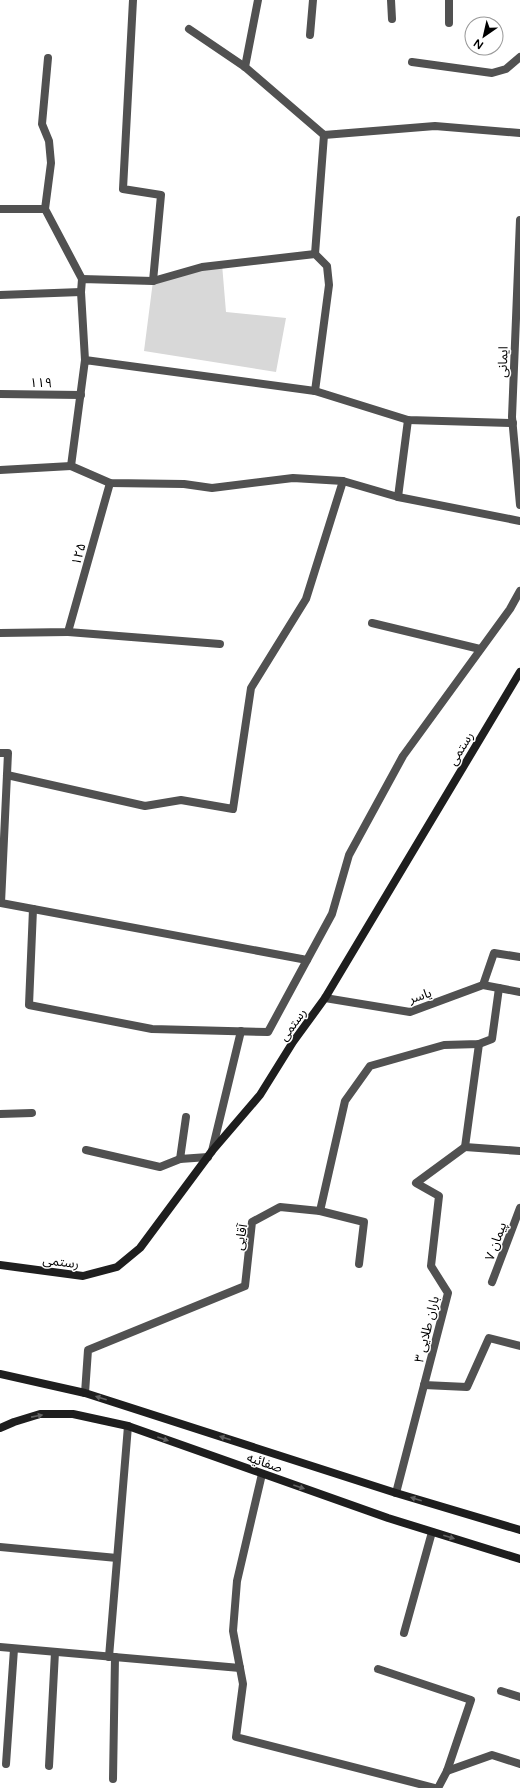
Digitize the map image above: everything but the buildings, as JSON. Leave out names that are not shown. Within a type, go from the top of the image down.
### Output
[{"type":"main road","name":"رستمی","points":[[0,1265],[83,1276],[117,1267],[140,1248],[210,1154],[260,1096],[293,1042],[325,998],[520,672]]},
{"type":"main road","name":"صفائیه","points":[[0,1374],[85,1393],[396,1493],[520,1530]]},
{"type":"main road","name":"صفائیه","points":[[0,1428],[40,1414],[73,1414],[128,1426],[262,1474],[432,1532],[520,1559]]},
{"type":"street","points":[[133,0],[123,189],[161,195],[153,281]]},
{"type":"street","points":[[245,67],[258,0]]},
{"type":"street","points":[[310,34],[313,0]]},
{"type":"street","points":[[391,0],[392,19]]},
{"type":"street","points":[[449,0],[449,24]]},
{"type":"street","points":[[189,30],[245,67],[324,135],[436,126],[520,133]]},
{"type":"street","points":[[412,62],[492,74],[506,69],[520,57]]},
{"type":"street","points":[[48,58],[42,124],[49,141],[51,163],[45,208],[82,279],[81,292],[85,360],[70,466]]},
{"type":"street","points":[[315,391],[329,285],[327,266],[315,254],[324,135]]},
{"type":"street","points":[[0,209],[45,208]]},
{"type":"street","name":"ایمانی","points":[[520,220],[513,423],[520,505]]},
{"type":"street","points":[[82,279],[153,281],[202,267],[315,254]]},
{"type":"street","points":[[0,295],[81,292]]},
{"type":"street","points":[[85,360],[315,391],[408,420],[513,423]]},
{"type":"street","name":"۱۱۹","points":[[0,394],[81,395]]},
{"type":"street","points":[[398,496],[408,420]]},
{"type":"street","points":[[0,470],[70,466],[110,483],[184,484],[212,488],[293,478],[343,481],[398,496],[520,521]]},
{"type":"street","points":[[7,775],[146,806],[181,800],[233,809],[251,688],[306,599],[343,481]]},
{"type":"street","name":"۱۲۵","points":[[68,632],[110,483]]},
{"type":"street","points":[[33,909],[28,1005],[152,1029],[268,1032],[332,914],[349,855],[403,756],[510,609],[520,591]]},
{"type":"street","points":[[372,623],[480,649]]},
{"type":"street","points":[[0,634],[68,632],[220,644]]},
{"type":"street","points":[[0,752],[8,753],[1,906],[33,909],[307,960]]},
{"type":"street","points":[[520,957],[494,953],[483,985],[520,992]]},
{"type":"street","name":"یاسر","points":[[325,998],[410,1012],[483,985]]},
{"type":"street","points":[[359,1264],[364,1222],[320,1211],[345,1101],[370,1066],[444,1045],[479,1044],[492,1039],[499,988]]},
{"type":"street","points":[[86,1150],[160,1167],[180,1159],[210,1154],[241,1031]]},
{"type":"street","points":[[479,1044],[465,1146],[520,1151]]},
{"type":"street","points":[[0,1114],[32,1113]]},
{"type":"street","points":[[180,1159],[186,1117]]},
{"type":"street","name":"باران طلایی ۳","points":[[396,1493],[448,1293],[431,1266],[439,1196],[416,1183],[465,1146]]},
{"type":"street","name":"آقایی","points":[[85,1393],[88,1350],[244,1286],[252,1222],[280,1207],[320,1211]]},
{"type":"street","name":"پیمان ۷","points":[[492,1282],[520,1208]]},
{"type":"street","points":[[424,1385],[467,1387],[488,1338],[520,1346]]},
{"type":"street","points":[[113,1779],[112,1657],[117,1558],[128,1426]]},
{"type":"street","points":[[262,1474],[237,1581],[232,1631],[243,1684],[236,1737],[437,1788],[447,1771],[471,1700],[378,1670]]},
{"type":"street","points":[[404,1633],[432,1532]]},
{"type":"street","points":[[0,1547],[117,1558]]},
{"type":"street","points":[[0,1647],[240,1668]]},
{"type":"street","points":[[6,1764],[14,1648]]},
{"type":"street","points":[[49,1766],[55,1652]]},
{"type":"street","points":[[501,1691],[520,1697]]},
{"type":"street","points":[[447,1771],[492,1755],[520,1764]]},
{"type":"shaded area","points":[[222,264],[226,312],[286,318],[276,372],[144,351],[153,281]]}]
